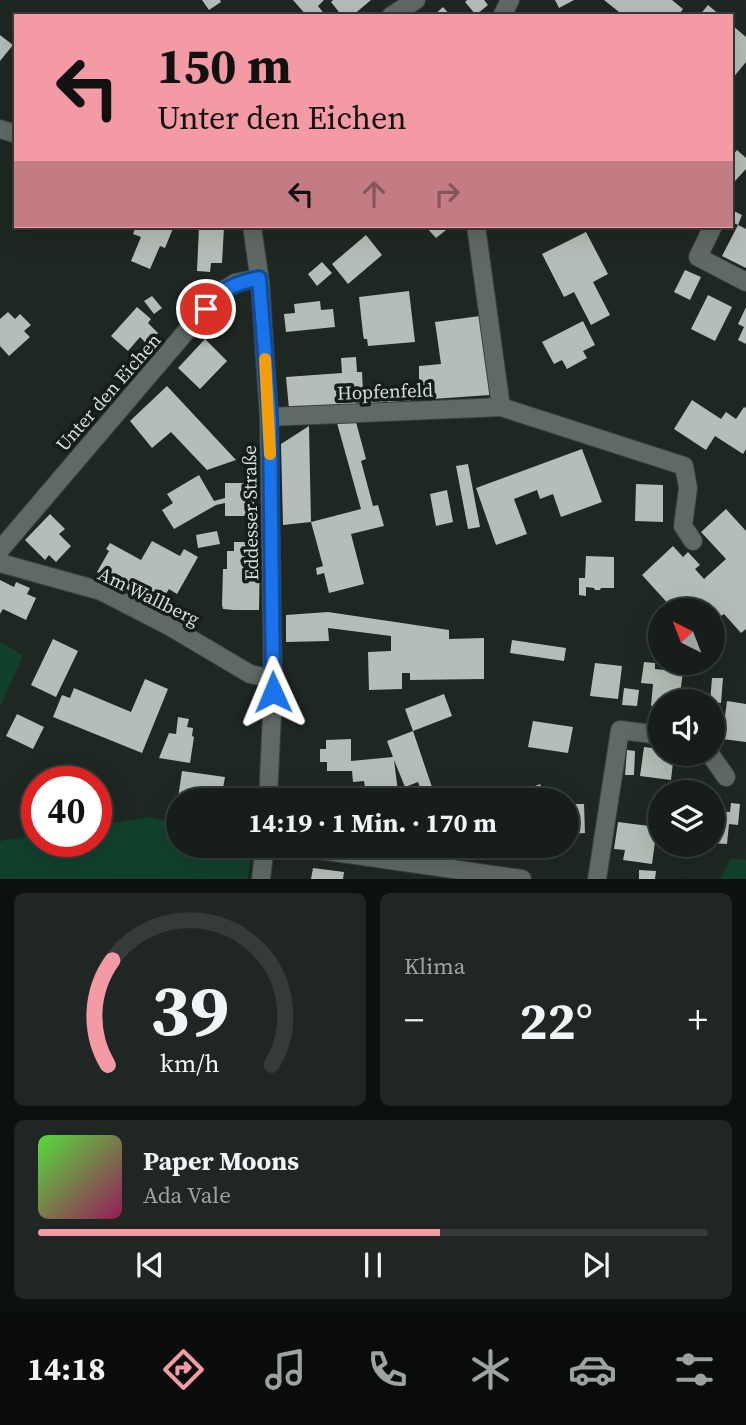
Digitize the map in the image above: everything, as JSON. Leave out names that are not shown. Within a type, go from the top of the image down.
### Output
[{"type":"street","points":[[394,14],[416,0]]},
{"type":"street","name":"Eddesser Straße","points":[[252,228],[270,417],[273,678],[268,788]]},
{"type":"street","points":[[476,228],[501,407]]},
{"type":"street","points":[[712,228],[698,257],[746,282]]},
{"type":"street","name":"Unter den Eichen","points":[[0,550],[218,294],[235,283],[259,278]]},
{"type":"street","name":"Hopfenfeld","points":[[270,417],[501,407],[684,466],[688,488],[683,526],[693,541]]},
{"type":"street","name":"Am Wallberg","points":[[0,563],[101,591],[169,626],[250,674],[273,678]]},
{"type":"street","points":[[597,879],[620,730],[648,734]]},
{"type":"street","points":[[718,766],[726,777]]},
{"type":"street","points":[[261,879],[263,858]]},
{"type":"street","points":[[376,858],[522,879]]},
{"type":"green space","points":[[0,642],[23,655],[0,707]]},
{"type":"green space","points":[[149,817],[166,821],[166,858],[250,858],[248,879],[0,879],[0,841],[21,838],[21,857],[112,857],[112,823]]},
{"type":"green space","points":[[731,858],[746,860],[746,879],[720,879]]},
{"type":"building","points":[[202,0],[220,0],[221,2],[209,10]]},
{"type":"building","points":[[293,0],[324,0],[318,6],[324,14],[305,14]]},
{"type":"building","points":[[371,0],[354,14],[340,14],[331,2]]},
{"type":"building","points":[[484,0],[488,5],[475,14],[465,2]]},
{"type":"building","points":[[555,0],[574,0],[559,8]]},
{"type":"building","points":[[604,0],[672,0],[683,9],[679,14],[622,14]]},
{"type":"building","points":[[708,5],[719,14],[701,14]]},
{"type":"building","points":[[443,7],[449,14],[435,14]]},
{"type":"building","points":[[733,26],[746,37],[746,62],[733,78]]},
{"type":"building","points":[[0,35],[13,45],[0,61]]},
{"type":"building","points":[[737,150],[746,158],[746,169],[735,181],[733,179],[733,155]]},
{"type":"building","points":[[733,210],[742,215],[738,225],[733,222]]},
{"type":"building","points":[[738,225],[746,229],[746,268],[722,256]]},
{"type":"building","points":[[135,228],[173,228],[165,248],[160,246],[150,269],[131,261],[141,237],[133,234]]},
{"type":"building","points":[[199,228],[224,228],[222,263],[211,263],[210,272],[197,271]]},
{"type":"building","points":[[427,228],[448,228],[436,238]]},
{"type":"building","points":[[586,232],[608,274],[593,282],[610,315],[591,325],[574,292],[564,297],[542,254]]},
{"type":"building","points":[[366,235],[382,255],[348,284],[332,264]]},
{"type":"building","points":[[322,262],[332,273],[317,286],[308,274]]},
{"type":"building","points":[[685,270],[701,277],[690,300],[674,292]]},
{"type":"building","points":[[409,291],[415,342],[368,346],[363,334],[359,297]]},
{"type":"building","points":[[708,295],[732,307],[715,341],[691,329]]},
{"type":"building","points":[[152,296],[162,308],[154,314],[144,301]]},
{"type":"building","points":[[320,301],[321,310],[333,309],[335,327],[286,332],[284,314],[295,313],[294,304]]},
{"type":"building","points":[[137,307],[151,319],[148,323],[158,333],[147,344],[140,337],[128,351],[111,336]]},
{"type":"building","points":[[746,307],[746,344],[738,340],[744,327],[738,324]]},
{"type":"building","points":[[8,312],[15,319],[20,314],[31,325],[24,331],[30,337],[9,356],[0,346],[0,319]]},
{"type":"building","points":[[480,316],[492,392],[490,395],[289,409],[286,377],[342,373],[341,358],[356,357],[357,372],[362,372],[363,391],[419,387],[419,366],[441,364],[435,322]]},
{"type":"building","points":[[583,321],[595,345],[583,351],[587,358],[567,369],[562,360],[554,364],[542,342]]},
{"type":"building","points":[[205,339],[227,361],[200,389],[178,368]]},
{"type":"building","points":[[167,386],[236,460],[207,470],[171,432],[152,448],[130,421]]},
{"type":"building","points":[[692,400],[721,419],[726,412],[736,419],[744,407],[746,408],[746,449],[743,454],[715,436],[706,450],[674,429]]},
{"type":"building","points":[[356,422],[366,459],[361,461],[373,506],[378,505],[384,526],[351,534],[364,584],[329,593],[324,573],[317,575],[316,568],[323,566],[311,522],[361,509],[337,423]]},
{"type":"building","points":[[309,426],[311,522],[283,525],[281,444]]},
{"type":"building","points":[[582,449],[602,502],[561,517],[553,494],[540,499],[537,490],[514,499],[527,534],[496,545],[476,488]]},
{"type":"building","points":[[468,464],[480,527],[468,529],[456,466]]},
{"type":"building","points":[[199,475],[214,501],[225,498],[225,483],[254,483],[254,516],[225,516],[225,503],[216,505],[174,529],[162,510],[173,503],[167,494]]},
{"type":"building","points":[[636,484],[663,485],[663,522],[635,521]]},
{"type":"building","points":[[447,490],[453,522],[436,526],[430,494]]},
{"type":"building","points":[[726,509],[746,531],[746,629],[741,633],[725,615],[725,598],[663,598],[642,575],[673,546],[683,557],[688,552],[700,565],[695,569],[704,579],[726,559],[701,532]]},
{"type":"building","points":[[50,514],[65,529],[59,534],[71,546],[56,562],[49,555],[45,560],[25,540]]},
{"type":"building","points":[[217,531],[220,544],[198,548],[196,535]]},
{"type":"building","points":[[152,541],[180,556],[184,549],[198,557],[177,594],[169,589],[158,607],[97,572],[109,551],[106,549],[110,543],[141,560]]},
{"type":"building","points":[[234,542],[251,542],[251,552],[260,552],[259,610],[223,609],[223,569],[227,569],[227,551],[234,551]]},
{"type":"building","points":[[586,556],[614,557],[614,588],[595,590],[586,587],[586,596],[579,595],[579,578],[585,578]]},
{"type":"building","points":[[0,580],[14,587],[16,582],[30,588],[27,594],[36,598],[26,620],[3,609],[0,614]]},
{"type":"building","points":[[328,612],[449,630],[449,639],[484,638],[484,679],[410,680],[410,673],[402,673],[402,689],[369,690],[368,652],[391,651],[391,636],[328,628],[329,641],[286,642],[286,615]]},
{"type":"building","points":[[53,639],[78,651],[56,697],[31,685]]},
{"type":"building","points":[[512,640],[566,648],[564,661],[510,653]]},
{"type":"building","points":[[644,662],[648,662],[648,676],[682,676],[681,689],[653,689],[653,684],[641,683]]},
{"type":"building","points":[[595,663],[622,666],[618,699],[590,696]]},
{"type":"building","points":[[712,678],[723,678],[722,689],[711,689]]},
{"type":"building","points":[[145,679],[168,689],[142,753],[53,717],[62,695],[70,698],[74,688],[131,712]]},
{"type":"building","points":[[624,688],[639,690],[637,706],[622,705]]},
{"type":"building","points":[[444,694],[452,716],[413,731],[405,709]]},
{"type":"building","points":[[727,701],[746,704],[746,742],[725,739]]},
{"type":"building","points":[[17,714],[44,727],[33,749],[6,736]]},
{"type":"building","points":[[178,717],[189,719],[187,727],[193,728],[190,763],[159,758],[169,733],[176,734]]},
{"type":"building","points":[[533,721],[573,727],[568,753],[528,747]]},
{"type":"building","points":[[413,731],[432,788],[420,788],[418,782],[405,787],[394,760],[398,788],[365,788],[364,781],[353,782],[352,771],[327,771],[327,762],[320,762],[320,749],[326,749],[326,740],[351,739],[351,761],[393,757],[387,741]]},
{"type":"building","points":[[644,747],[648,748],[648,766],[673,766],[671,780],[640,776]]},
{"type":"building","points":[[627,750],[635,751],[634,775],[625,775]]},
{"type":"building","points":[[182,771],[225,777],[223,788],[179,788]]},
{"type":"building","points":[[731,803],[740,804],[738,825],[729,824],[725,844],[725,812],[730,812]]},
{"type":"building","points":[[579,804],[584,804],[585,833],[579,833]]},
{"type":"building","points":[[618,822],[648,826],[648,857],[653,857],[652,864],[623,860],[625,850],[614,849]]},
{"type":"building","points":[[313,868],[344,872],[343,879],[311,879]]},
{"type":"building","points":[[639,870],[656,871],[655,879],[639,879]]},
{"type":"slow traffic","points":[[265,359],[270,454]]},
{"type":"route","points":[[206,309],[218,294],[235,283],[259,278],[270,417],[273,692]]}]
